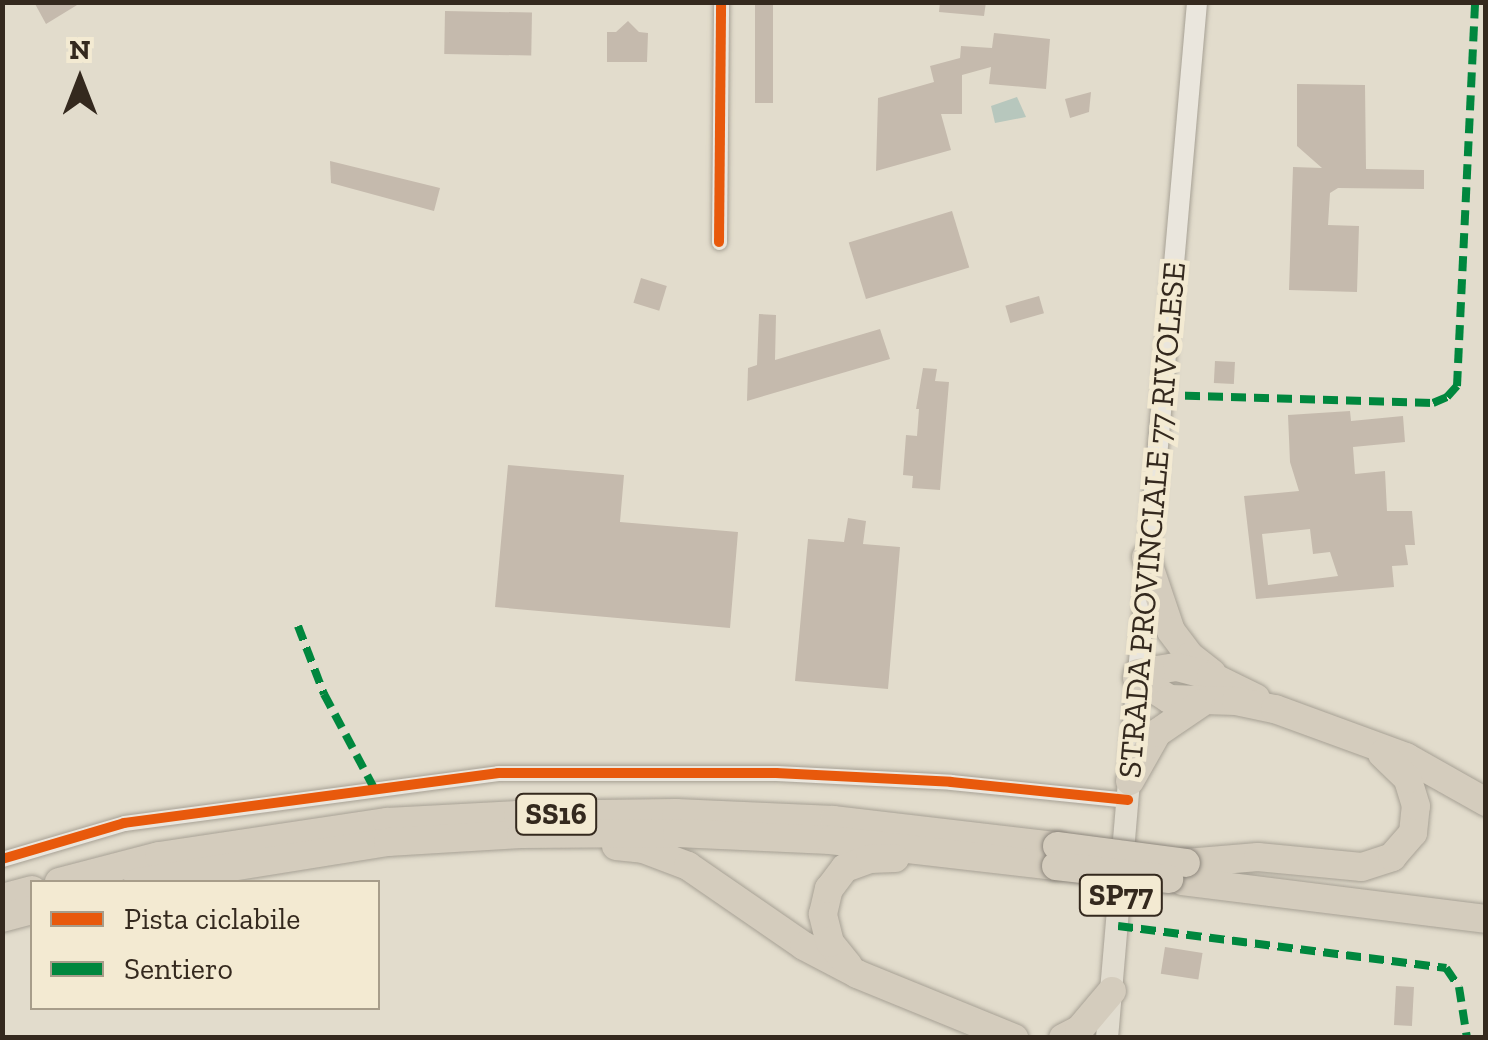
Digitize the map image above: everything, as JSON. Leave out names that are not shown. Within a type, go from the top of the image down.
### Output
[{"type":"highway","points":[[1146,556],[1157,600],[1177,640],[1197,662],[1288,714]]},
{"type":"highway","points":[[1137,675],[1177,667],[1230,684]]},
{"type":"highway","points":[[1137,675],[1169,699],[1202,703],[1236,701],[1288,714],[1360,740],[1406,757],[1486,802]]},
{"type":"highway","points":[[1129,790],[1157,734],[1168,721],[1202,703]]},
{"type":"highway","points":[[1184,872],[1258,858],[1362,867],[1392,858],[1412,833],[1414,792],[1395,764],[1360,740]]},
{"type":"highway","name":"SS16","points":[[67,880],[158,856],[388,822],[676,813],[834,820],[1486,918]]},
{"type":"highway","name":"SS16","points":[[150,880],[388,842],[521,834],[676,833],[811,839],[966,854],[1057,856]]},
{"type":"highway","points":[[521,834],[643,849],[688,866],[804,946],[856,974],[1014,1038]]},
{"type":"highway","points":[[856,974],[830,944],[823,914],[829,888],[845,868],[870,858],[966,854]]},
{"type":"highway","name":"SS16","points":[[1184,872],[1486,899]]},
{"type":"highway","points":[[2,898],[30,891]]},
{"type":"highway","points":[[2,918],[30,911]]},
{"type":"highway","points":[[1062,1038],[1079,1030],[1112,991]]},
{"type":"main road","name":"STRADA PROVINCIALE 77 RIVOLESE","points":[[1107,1038],[1197,2]]},
{"type":"street","points":[[719,242],[721,2]]},
{"type":"street","points":[[2,859],[124,823],[498,773],[776,773],[1129,790]]},
{"type":"shaded area","points":[[1017,97],[1026,117],[995,123],[991,106]]},
{"type":"building","points":[[34,2],[82,2],[46,24]]},
{"type":"building","points":[[755,2],[773,2],[773,103],[755,103]]},
{"type":"building","points":[[940,2],[986,2],[984,16],[939,12]]},
{"type":"building","points":[[445,11],[532,13],[531,56],[444,54]]},
{"type":"building","points":[[628,21],[639,32],[648,33],[647,62],[607,62],[607,32],[616,32]]},
{"type":"building","points":[[994,33],[1050,39],[1046,89],[989,84],[991,67],[962,75],[962,114],[941,114],[951,150],[876,171],[878,98],[934,82],[930,66],[960,58],[961,46],[992,48]]},
{"type":"building","points":[[1297,84],[1365,85],[1366,169],[1424,170],[1424,189],[1338,188],[1330,193],[1328,225],[1359,226],[1357,292],[1289,290],[1293,167],[1322,168],[1297,146]]},
{"type":"building","points":[[1091,92],[1089,112],[1070,118],[1065,99]]},
{"type":"building","points":[[330,161],[440,188],[434,211],[331,183]]},
{"type":"building","points":[[952,211],[969,267],[866,299],[849,243]]},
{"type":"building","points":[[641,278],[667,286],[659,311],[633,303]]},
{"type":"building","points":[[1039,296],[1044,313],[1010,323],[1005,306]]},
{"type":"building","points":[[759,314],[776,315],[775,360],[880,329],[890,359],[747,401],[748,368],[757,365]]},
{"type":"building","points":[[1215,361],[1235,362],[1234,384],[1214,383]]},
{"type":"building","points":[[923,368],[937,369],[935,381],[949,382],[940,490],[912,488],[913,476],[903,475],[906,435],[917,436],[916,409]]},
{"type":"building","points":[[1350,411],[1351,421],[1403,416],[1405,442],[1353,447],[1355,474],[1385,471],[1387,511],[1412,511],[1415,545],[1405,545],[1408,565],[1392,566],[1394,587],[1256,599],[1244,496],[1299,491],[1290,462],[1288,415]],"holes":[[[1310,529],[1313,554],[1330,552],[1338,576],[1268,585],[1262,534]]]},
{"type":"building","points":[[508,465],[624,475],[620,522],[738,532],[730,628],[495,607]]},
{"type":"building","points":[[848,518],[866,521],[863,544],[900,547],[888,689],[795,681],[808,539],[844,542]]},
{"type":"building","points":[[1165,947],[1203,953],[1198,980],[1161,974]]},
{"type":"building","points":[[1396,986],[1414,987],[1412,1026],[1394,1025]]},
{"type":"marked path","points":[[1162,395],[1433,403],[1447,397],[1457,386],[1475,2]]},
{"type":"marked path","points":[[298,626],[324,694],[374,788]]},
{"type":"marked path","points":[[1118,926],[1446,968],[1459,987],[1467,1038]]},
{"type":"cycle path","points":[[719,242],[721,2]]},
{"type":"cycle path","points":[[2,859],[124,823],[498,773],[776,773],[951,782],[1128,800]]}]
